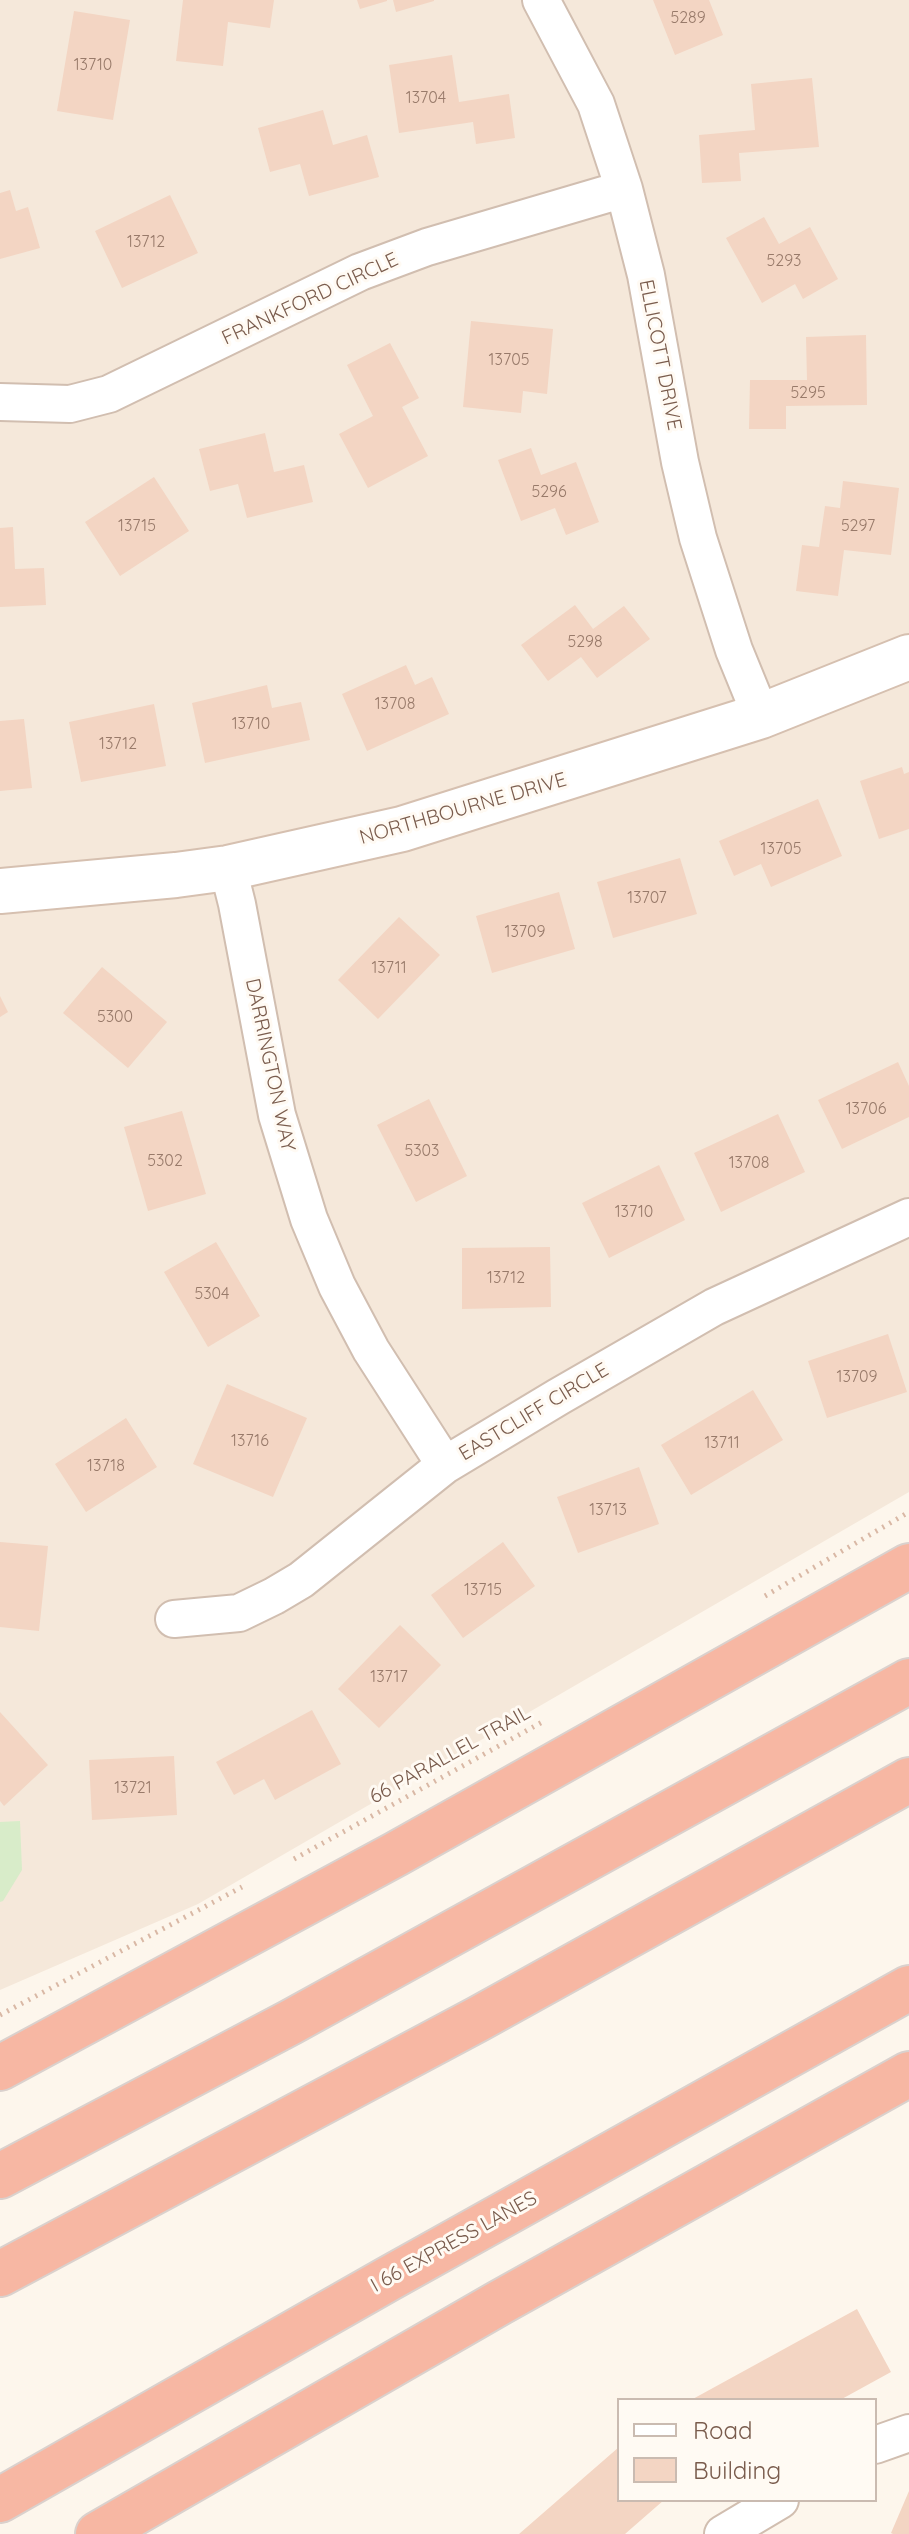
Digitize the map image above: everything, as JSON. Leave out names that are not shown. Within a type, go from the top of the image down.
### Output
[{"type":"highway","points":[[0,2068],[396,1854],[909,1566]]},
{"type":"highway","points":[[568,1871],[909,1656]]},
{"type":"highway","points":[[0,2176],[291,2022],[909,1681]]},
{"type":"highway","points":[[0,2274],[478,2019],[909,1780]]},
{"type":"highway","name":"I 66 EXPRESS LANES","points":[[6,2496],[909,1988]]},
{"type":"highway","points":[[98,2534],[499,2303],[909,2074]]},
{"type":"street","name":"ELLICOTT DRIVE","points":[[541,0],[596,104],[624,189],[646,275],[680,462],[698,538],[734,650],[761,716]]},
{"type":"street","name":"FRANKFORD CIRCLE","points":[[0,402],[70,404],[109,394],[360,272],[427,247],[624,189]]},
{"type":"street","name":"NORTHBOURNE DRIVE","points":[[0,891],[228,868],[402,829],[761,716],[909,657]]},
{"type":"street","name":"DARRINGTON WAY","points":[[228,868],[277,1115],[309,1219],[337,1286],[371,1350],[445,1465]]},
{"type":"street","name":"EASTCLIFF CIRCLE","points":[[174,1619],[239,1613],[274,1596],[301,1580],[445,1465],[714,1307],[909,1217]]},
{"type":"street","points":[[877,2444],[909,2433]]},
{"type":"street","points":[[723,2534],[777,2502]]},
{"type":"path","points":[[764,1597],[909,1512]]},
{"type":"path","name":"66 PARALLEL TRAIL","points":[[285,1864],[546,1720]]},
{"type":"path","points":[[0,2015],[244,1886]]},
{"type":"shaded area","points":[[0,0],[909,0],[909,1492],[198,1904],[0,1990]]},
{"type":"green space","points":[[20,1821],[22,1870],[0,1902],[0,1822]]},
{"type":"building","points":[[183,0],[274,0],[270,28],[228,22],[223,66],[176,61]]},
{"type":"building","points":[[357,0],[387,0],[387,1],[360,9]]},
{"type":"building","points":[[393,0],[434,0],[434,1],[396,12]]},
{"type":"building","points":[[653,0],[709,0],[723,35],[675,55]]},
{"type":"building","points":[[74,11],[130,20],[113,120],[57,111]]},
{"type":"building","points":[[452,55],[459,102],[509,94],[515,138],[476,144],[473,122],[399,133],[389,65]]},
{"type":"building","points":[[812,78],[819,147],[739,153],[741,181],[702,183],[699,135],[755,130],[751,84]]},
{"type":"building","points":[[323,110],[333,145],[367,135],[379,177],[309,196],[300,164],[270,172],[258,128]]},
{"type":"building","points":[[10,190],[16,211],[28,207],[40,248],[0,259],[0,193]]},
{"type":"building","points":[[170,195],[198,253],[122,288],[95,231]]},
{"type":"building","points":[[764,217],[779,244],[810,227],[838,279],[803,299],[795,284],[762,303],[726,238]]},
{"type":"building","points":[[471,321],[553,329],[547,394],[523,391],[521,413],[463,407]]},
{"type":"building","points":[[866,335],[867,405],[786,406],[786,429],[749,429],[750,380],[807,380],[806,337]]},
{"type":"building","points":[[390,343],[419,398],[402,407],[428,456],[368,488],[339,434],[373,416],[347,365]]},
{"type":"building","points":[[265,433],[274,472],[304,465],[313,502],[247,518],[238,484],[210,491],[199,449]]},
{"type":"building","points":[[531,448],[541,475],[576,462],[599,522],[566,535],[555,508],[521,521],[498,460]]},
{"type":"building","points":[[154,477],[189,531],[120,576],[85,522]]},
{"type":"building","points":[[843,481],[899,488],[891,555],[844,550],[838,596],[796,591],[802,545],[819,547],[825,506],[840,508]]},
{"type":"building","points":[[13,527],[15,569],[44,568],[46,605],[0,607],[0,528]]},
{"type":"building","points":[[575,605],[593,629],[624,606],[650,639],[597,678],[581,657],[548,681],[521,645]]},
{"type":"building","points":[[406,665],[415,685],[432,677],[449,714],[367,751],[342,694]]},
{"type":"building","points":[[267,685],[272,708],[301,702],[310,740],[205,763],[192,703]]},
{"type":"building","points":[[154,704],[166,766],[81,782],[69,722]]},
{"type":"building","points":[[24,719],[32,788],[0,791],[0,721]]},
{"type":"building","points":[[902,767],[904,774],[909,772],[909,829],[879,839],[860,781]]},
{"type":"building","points":[[818,799],[842,856],[771,887],[761,864],[734,876],[719,841]]},
{"type":"building","points":[[680,858],[697,914],[613,938],[597,882]]},
{"type":"building","points":[[559,892],[575,949],[492,973],[476,916]]},
{"type":"building","points":[[399,917],[440,955],[378,1019],[338,980]]},
{"type":"building","points":[[102,967],[167,1022],[128,1068],[63,1013]]},
{"type":"building","points":[[0,996],[8,1012],[0,1017]]},
{"type":"building","points":[[898,1062],[909,1086],[909,1117],[842,1149],[818,1100]]},
{"type":"building","points":[[429,1099],[467,1176],[416,1202],[377,1125]]},
{"type":"building","points":[[182,1111],[206,1194],[148,1211],[124,1127]]},
{"type":"building","points":[[778,1114],[805,1172],[721,1212],[694,1153]]},
{"type":"building","points":[[659,1165],[685,1220],[609,1258],[582,1203]]},
{"type":"building","points":[[216,1242],[260,1316],[208,1347],[164,1272]]},
{"type":"building","points":[[550,1247],[551,1307],[462,1309],[462,1248]]},
{"type":"building","points":[[888,1334],[907,1392],[827,1418],[808,1361]]},
{"type":"building","points":[[227,1384],[307,1418],[273,1497],[193,1464]]},
{"type":"building","points":[[753,1390],[783,1440],[691,1495],[661,1445]]},
{"type":"building","points":[[126,1418],[157,1467],[86,1512],[55,1464]]},
{"type":"building","points":[[639,1467],[659,1524],[578,1553],[557,1497]]},
{"type":"building","points":[[0,1542],[48,1546],[39,1631],[0,1627]]},
{"type":"building","points":[[503,1542],[535,1586],[463,1638],[431,1595]]},
{"type":"building","points":[[400,1625],[441,1665],[379,1728],[338,1689]]},
{"type":"building","points":[[312,1710],[341,1764],[275,1800],[264,1779],[234,1795],[216,1762]]},
{"type":"building","points":[[0,1712],[48,1765],[4,1806],[0,1801]]},
{"type":"building","points":[[174,1756],[177,1815],[92,1820],[89,1760]]},
{"type":"building","points":[[857,2309],[891,2372],[844,2398],[695,2398]]},
{"type":"building","points":[[617,2449],[617,2502],[662,2502],[625,2534],[519,2534]]},
{"type":"building","points":[[909,2491],[909,2534],[893,2534],[891,2533]]}]
